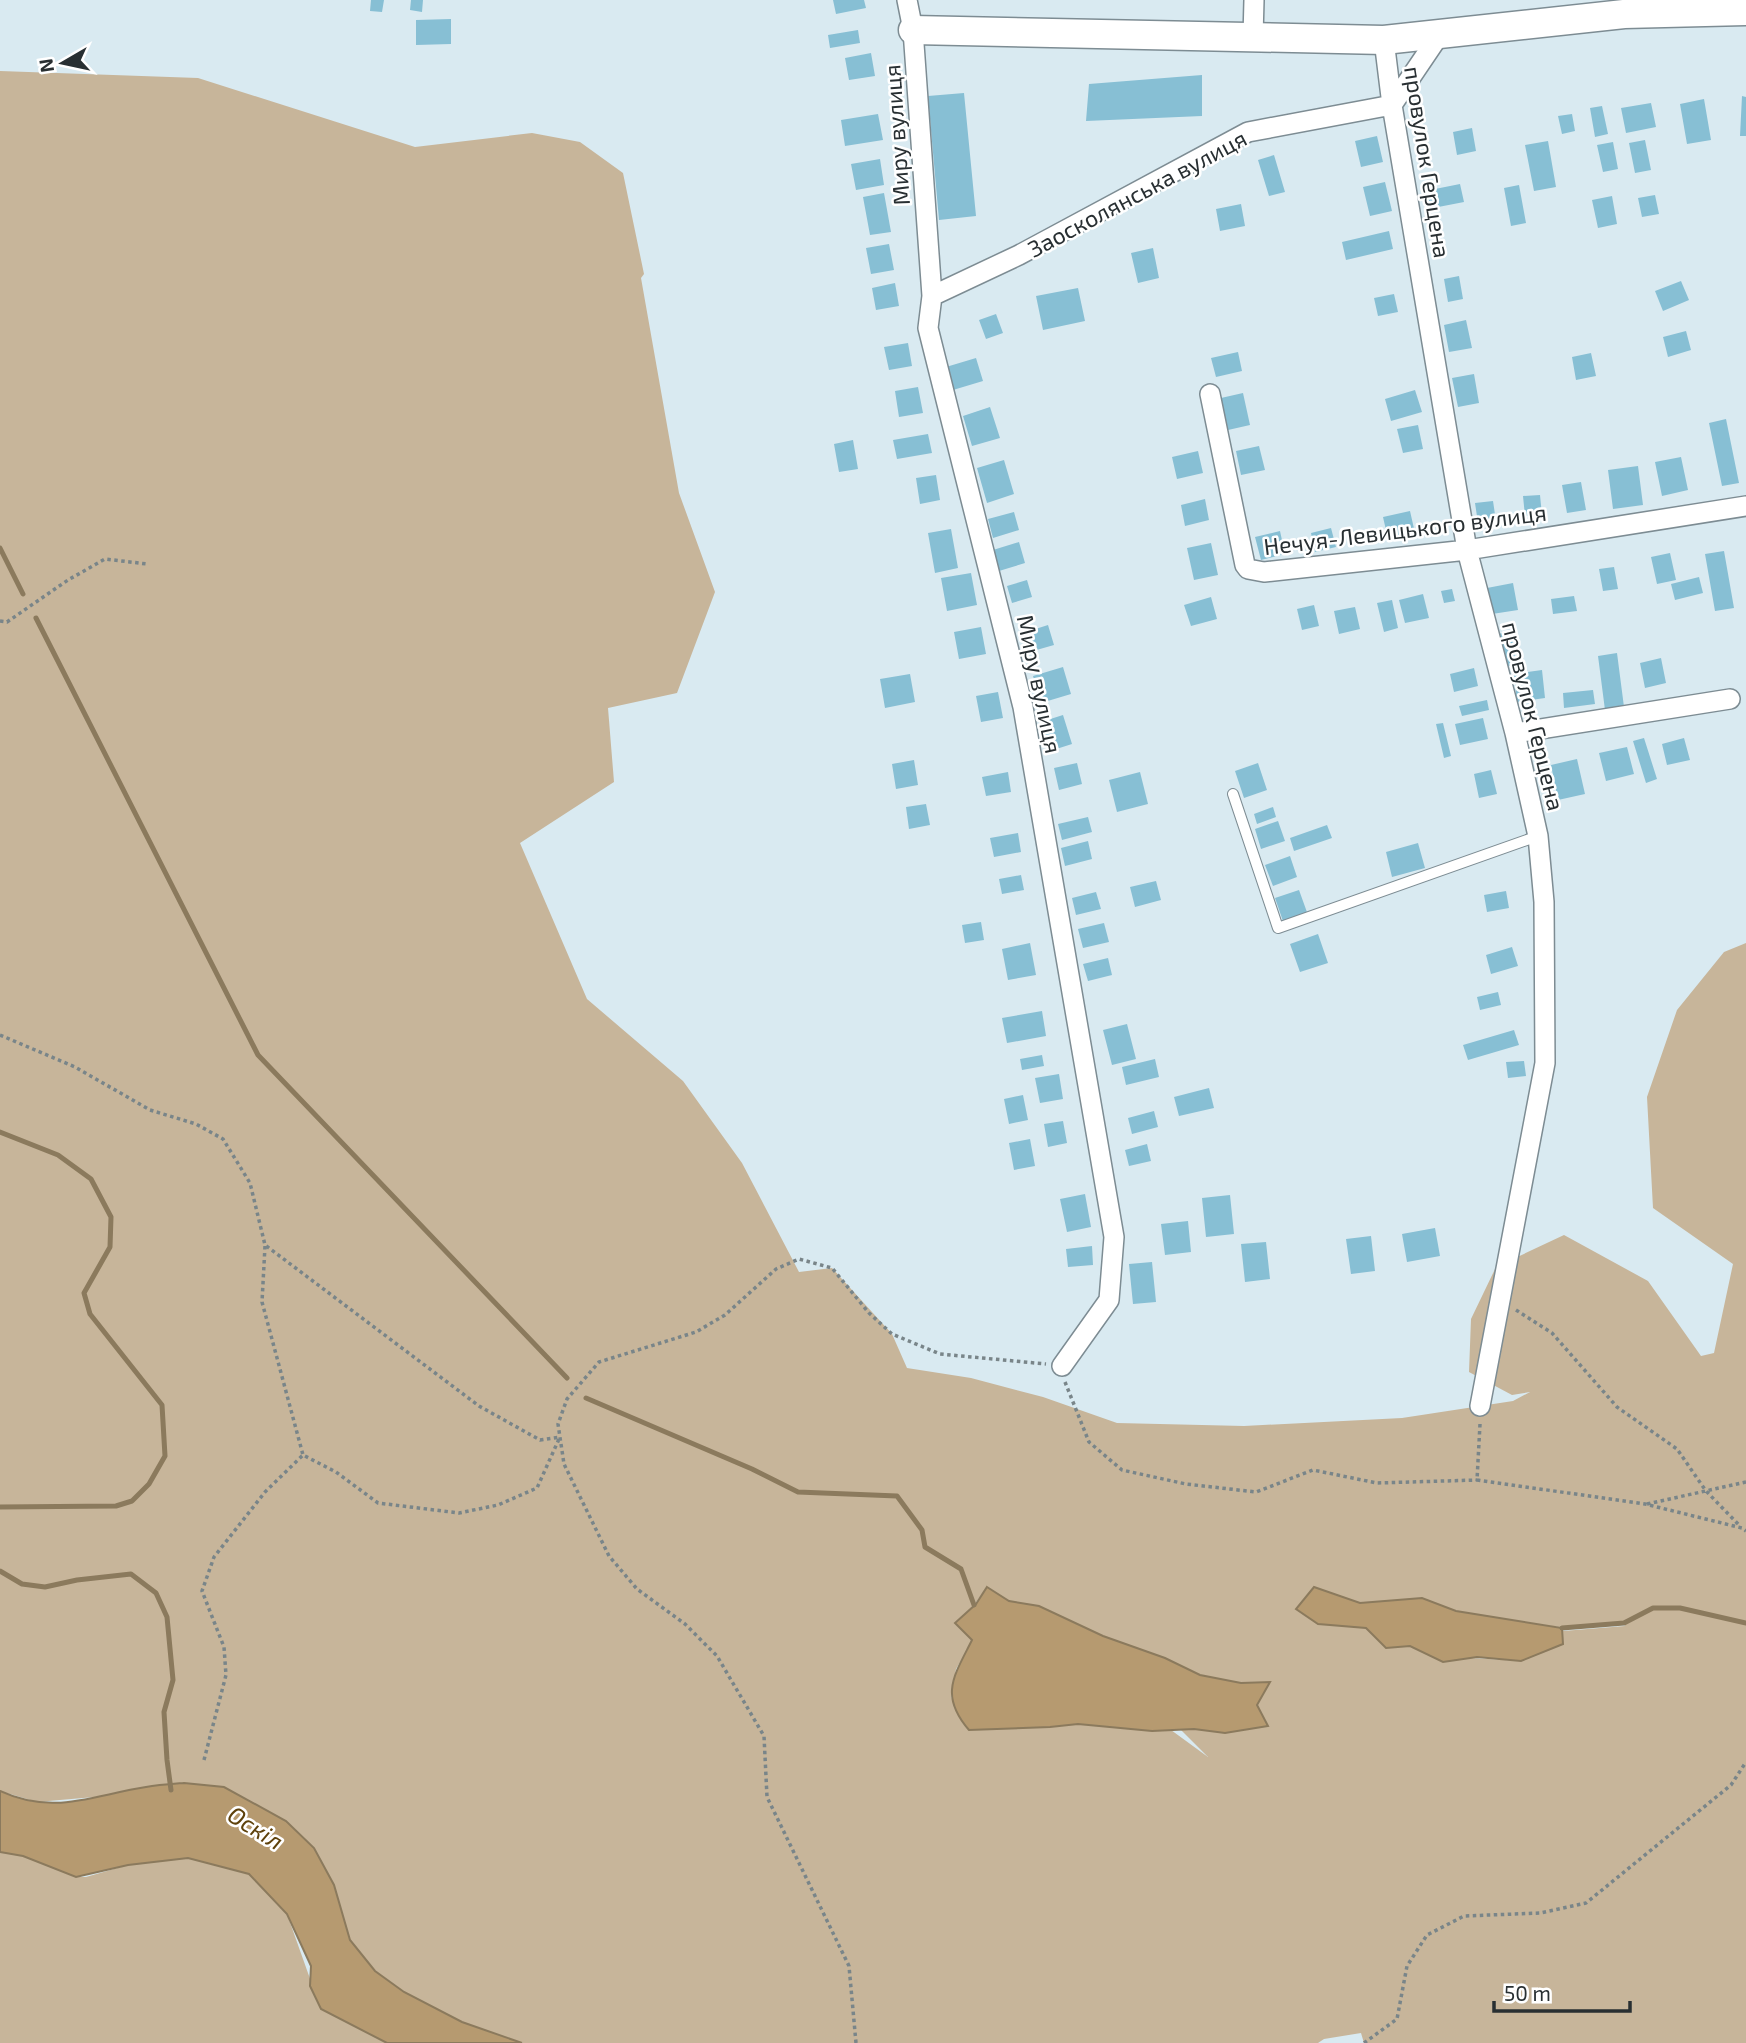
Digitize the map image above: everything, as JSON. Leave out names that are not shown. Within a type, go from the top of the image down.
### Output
[{"type":"street","name":"Миру вулиця","points":[[907,0],[913,30],[932,296],[928,328],[1023,707],[1114,1237],[1109,1300],[1062,1366]]},
{"type":"street","points":[[1253,37],[1254,0]]},
{"type":"street","points":[[913,30],[1384,40],[1624,14],[1666,6],[1746,11]]},
{"type":"street","points":[[1392,105],[1440,34]]},
{"type":"street","name":"провулок Герцена","points":[[1384,40],[1392,105],[1468,550],[1515,733],[1538,836],[1544,902],[1545,1063],[1480,1406]]},
{"type":"street","name":"Заосколянська вулиця","points":[[932,296],[1019,255],[1248,132],[1392,105]]},
{"type":"street","name":"Нечуя-Левицького вулиця","points":[[1210,394],[1248,569],[1264,572],[1468,550],[1746,506]]},
{"type":"street","points":[[1515,733],[1730,699]]},
{"type":"lane","points":[[1233,794],[1278,928],[1538,836]]},
{"type":"path","points":[[0,621],[7,622],[68,580],[105,559],[147,564]]},
{"type":"path","points":[[0,1035],[75,1067],[150,1110],[196,1124],[223,1139],[250,1182],[265,1245],[262,1302],[303,1455],[336,1472],[378,1503],[459,1513],[498,1505],[537,1488],[560,1437]]},
{"type":"path","points":[[265,1245],[479,1406],[540,1440],[560,1437]]},
{"type":"path","points":[[856,2043],[849,1966],[767,1797],[764,1735],[717,1656],[685,1623],[637,1589],[609,1556],[564,1464],[558,1424],[567,1399],[599,1362],[696,1332],[725,1315],[776,1269],[799,1259],[832,1268],[869,1313],[892,1334],[940,1354],[1062,1366],[1065,1386],[1088,1443],[1122,1470],[1186,1484],[1256,1492],[1313,1470],[1377,1483],[1478,1480],[1645,1504],[1744,1529]]},
{"type":"path","points":[[1500,1301],[1552,1334],[1617,1407],[1677,1449],[1706,1491],[1744,1529]]},
{"type":"path","points":[[1478,1480],[1480,1406]]},
{"type":"path","points":[[204,1760],[226,1675],[225,1647],[202,1591],[214,1557],[265,1492],[303,1455]]},
{"type":"path","points":[[1645,1504],[1746,1482]]},
{"type":"path","points":[[1364,2043],[1397,2019],[1406,1966],[1427,1935],[1464,1916],[1539,1913],[1586,1903],[1731,1785],[1746,1762]]},
{"type":"shaded area","points":[[0,71],[198,78],[415,147],[532,133],[580,142],[623,173],[644,274],[641,278],[679,493],[715,592],[677,693],[608,708],[614,782],[520,843],[587,999],[683,1081],[742,1163],[799,1272],[832,1268],[892,1334],[907,1368],[971,1378],[1043,1397],[1117,1423],[1244,1426],[1402,1418],[1513,1401],[1530,1392],[1512,1395],[1469,1372],[1471,1319],[1496,1267],[1564,1235],[1648,1281],[1701,1356],[1714,1353],[1733,1264],[1653,1208],[1647,1097],[1677,1010],[1724,952],[1746,943],[1746,2043],[1364,2043],[1361,2033],[1324,2039],[1318,2043],[523,2043],[462,2022],[404,1992],[375,1971],[350,1940],[334,1885],[106,1796],[37,1802],[0,1791]],"holes":[[[987,1587],[1009,1601],[1039,1606],[1103,1636],[1165,1658],[1169,1726],[1181,1730],[1208,1757],[1171,1730],[1152,1731],[1078,1724],[969,1730],[951,1697],[956,1669],[973,1640],[956,1623]],[[1422,1598],[1455,1611],[1558,1627],[1624,1623],[1625,1626],[1563,1631],[1563,1644],[1521,1661],[1471,1658],[1443,1662],[1410,1646],[1386,1648],[1366,1628],[1318,1624],[1360,1603]]]},
{"type":"shaded area","points":[[0,1852],[23,1856],[76,1877],[86,1877],[128,1865],[188,1858],[249,1874],[287,1914],[319,2004],[387,2043],[0,2043]]},
{"type":"water","points":[[987,1587],[1009,1601],[1039,1606],[1103,1636],[1165,1658],[1200,1675],[1241,1683],[1270,1682],[1257,1705],[1268,1726],[1225,1733],[1194,1729],[1152,1731],[1078,1724],[969,1730],[954,1706],[952,1696],[955,1675],[972,1640],[955,1623],[976,1604]]},
{"type":"water","points":[[1314,1587],[1360,1603],[1422,1598],[1456,1611],[1562,1628],[1563,1644],[1521,1661],[1477,1657],[1443,1662],[1410,1646],[1386,1648],[1366,1628],[1318,1624],[1296,1609]]},
{"type":"water","name":"Оскіл","points":[[184,1783],[224,1787],[286,1821],[314,1848],[334,1885],[350,1940],[375,1971],[404,1992],[462,2022],[522,2043],[387,2043],[321,2009],[310,1986],[311,1966],[287,1914],[249,1874],[188,1858],[128,1865],[76,1877],[23,1856],[0,1852],[0,1791],[38,1802],[56,1803]]},
{"type":"building","points":[[371,0],[384,0],[382,12],[370,11]]},
{"type":"building","points":[[411,0],[423,0],[422,12],[410,10]]},
{"type":"building","points":[[833,0],[864,0],[866,8],[836,14]]},
{"type":"building","points":[[451,19],[451,44],[416,45],[416,20]]},
{"type":"building","points":[[858,30],[860,43],[830,48],[828,35]]},
{"type":"building","points":[[871,53],[875,76],[849,80],[845,58]]},
{"type":"building","points":[[1202,75],[1202,116],[1086,121],[1089,84]]},
{"type":"building","points":[[964,93],[976,216],[939,220],[928,96]]},
{"type":"building","points":[[1742,96],[1746,97],[1746,136],[1740,136]]},
{"type":"building","points":[[1704,99],[1711,140],[1687,144],[1680,104]]},
{"type":"building","points":[[1651,103],[1656,127],[1626,133],[1621,108]]},
{"type":"building","points":[[1602,106],[1608,134],[1595,137],[1590,108]]},
{"type":"building","points":[[878,114],[883,140],[845,146],[841,120]]},
{"type":"building","points":[[1572,114],[1575,131],[1562,134],[1558,116]]},
{"type":"building","points":[[1472,128],[1476,151],[1457,155],[1453,132]]},
{"type":"building","points":[[1377,136],[1383,162],[1361,167],[1355,141]]},
{"type":"building","points":[[1645,140],[1651,170],[1635,173],[1629,143]]},
{"type":"building","points":[[1548,141],[1556,187],[1534,191],[1525,145]]},
{"type":"building","points":[[1613,142],[1618,169],[1603,172],[1597,145]]},
{"type":"building","points":[[1274,155],[1285,192],[1269,196],[1258,160]]},
{"type":"building","points":[[880,159],[884,185],[856,190],[851,164]]},
{"type":"building","points":[[1385,182],[1392,211],[1370,216],[1363,187]]},
{"type":"building","points":[[1460,184],[1464,202],[1428,209],[1425,191]]},
{"type":"building","points":[[1519,185],[1526,223],[1511,226],[1504,188]]},
{"type":"building","points":[[884,193],[891,232],[870,235],[863,197]]},
{"type":"building","points":[[1655,195],[1659,214],[1642,217],[1638,198]]},
{"type":"building","points":[[1612,196],[1617,224],[1598,228],[1592,200]]},
{"type":"building","points":[[1241,204],[1245,226],[1220,231],[1216,209]]},
{"type":"building","points":[[1389,231],[1393,249],[1346,260],[1342,242]]},
{"type":"building","points":[[889,244],[894,270],[871,274],[866,248]]},
{"type":"building","points":[[1153,248],[1159,278],[1138,283],[1131,253]]},
{"type":"building","points":[[1459,276],[1463,299],[1448,302],[1444,279]]},
{"type":"building","points":[[1681,281],[1689,300],[1663,311],[1655,291]]},
{"type":"building","points":[[895,283],[899,306],[876,310],[872,288]]},
{"type":"building","points":[[1078,288],[1085,321],[1043,330],[1036,296]]},
{"type":"building","points":[[1394,294],[1398,312],[1378,316],[1374,298]]},
{"type":"building","points":[[996,314],[1003,333],[986,339],[979,320]]},
{"type":"building","points":[[1466,320],[1472,348],[1449,352],[1444,325]]},
{"type":"building","points":[[1686,331],[1691,350],[1668,357],[1663,337]]},
{"type":"building","points":[[908,343],[912,366],[889,370],[884,347]]},
{"type":"building","points":[[1238,352],[1242,371],[1216,377],[1211,358]]},
{"type":"building","points":[[1591,353],[1596,376],[1576,380],[1572,357]]},
{"type":"building","points":[[976,358],[983,381],[953,390],[946,367]]},
{"type":"building","points":[[1474,374],[1479,403],[1458,407],[1452,378]]},
{"type":"building","points":[[918,387],[923,413],[899,417],[895,391]]},
{"type":"building","points":[[1415,390],[1422,412],[1391,421],[1385,399]]},
{"type":"building","points":[[1243,393],[1250,425],[1228,430],[1221,398]]},
{"type":"building","points":[[990,407],[1000,438],[972,446],[963,416]]},
{"type":"building","points":[[1726,419],[1739,483],[1722,486],[1709,423]]},
{"type":"building","points":[[1418,425],[1423,449],[1403,453],[1397,429]]},
{"type":"building","points":[[928,434],[932,453],[897,459],[893,440]]},
{"type":"building","points":[[853,440],[858,469],[839,472],[834,444]]},
{"type":"building","points":[[1259,446],[1265,470],[1241,475],[1236,451]]},
{"type":"building","points":[[1198,451],[1203,473],[1177,479],[1172,457]]},
{"type":"building","points":[[1681,457],[1688,490],[1662,496],[1655,462]]},
{"type":"building","points":[[1004,460],[1014,494],[987,503],[977,468]]},
{"type":"building","points":[[1638,466],[1643,505],[1613,509],[1608,470]]},
{"type":"building","points":[[936,475],[940,500],[920,504],[916,478]]},
{"type":"building","points":[[1581,482],[1586,510],[1567,513],[1562,485]]},
{"type":"building","points":[[1540,495],[1542,515],[1525,516],[1523,496]]},
{"type":"building","points":[[1205,499],[1209,520],[1185,526],[1181,505]]},
{"type":"building","points":[[1493,501],[1496,521],[1478,523],[1475,503]]},
{"type":"building","points":[[1410,511],[1415,533],[1388,539],[1383,517]]},
{"type":"building","points":[[1014,512],[1019,530],[993,538],[988,519]]},
{"type":"building","points":[[1331,528],[1336,547],[1315,552],[1311,533]]},
{"type":"building","points":[[951,529],[958,568],[935,573],[928,533]]},
{"type":"building","points":[[1280,531],[1285,554],[1261,560],[1255,537]]},
{"type":"building","points":[[1019,542],[1025,563],[999,571],[993,550]]},
{"type":"building","points":[[1211,543],[1218,575],[1194,580],[1187,548]]},
{"type":"building","points":[[1724,551],[1734,608],[1715,611],[1705,554]]},
{"type":"building","points":[[1670,553],[1676,580],[1657,584],[1651,557]]},
{"type":"building","points":[[1614,567],[1618,589],[1603,591],[1599,569]]},
{"type":"building","points":[[971,573],[977,605],[947,611],[941,578]]},
{"type":"building","points":[[1699,577],[1703,593],[1675,600],[1671,584]]},
{"type":"building","points":[[1027,580],[1032,597],[1012,603],[1007,586]]},
{"type":"building","points":[[1513,583],[1518,610],[1492,614],[1487,588]]},
{"type":"building","points":[[1452,589],[1455,601],[1444,603],[1441,591]]},
{"type":"building","points":[[1423,594],[1429,618],[1405,623],[1399,600]]},
{"type":"building","points":[[1574,596],[1577,611],[1553,614],[1551,599]]},
{"type":"building","points":[[1211,597],[1217,619],[1191,626],[1184,605]]},
{"type":"building","points":[[1392,600],[1398,628],[1384,632],[1377,603]]},
{"type":"building","points":[[1314,605],[1319,626],[1302,630],[1297,609]]},
{"type":"building","points":[[1355,607],[1360,629],[1339,634],[1334,611]]},
{"type":"building","points":[[1048,625],[1054,645],[1026,653],[1020,634]]},
{"type":"building","points":[[981,627],[986,654],[959,659],[954,632]]},
{"type":"building","points":[[1511,632],[1516,665],[1500,667],[1496,634]]},
{"type":"building","points":[[1617,653],[1624,707],[1605,710],[1598,656]]},
{"type":"building","points":[[1661,658],[1666,683],[1645,688],[1640,663]]},
{"type":"building","points":[[1063,667],[1071,694],[1041,703],[1033,676]]},
{"type":"building","points":[[1474,668],[1478,686],[1454,692],[1450,674]]},
{"type":"building","points":[[1542,670],[1545,698],[1517,702],[1514,674]]},
{"type":"building","points":[[910,674],[915,702],[885,708],[880,679]]},
{"type":"building","points":[[1593,690],[1595,704],[1564,708],[1563,693]]},
{"type":"building","points":[[998,692],[1003,718],[981,722],[976,696]]},
{"type":"building","points":[[1487,700],[1489,710],[1462,716],[1459,706]]},
{"type":"building","points":[[1063,715],[1072,744],[1050,751],[1041,722]]},
{"type":"building","points":[[1483,718],[1488,739],[1460,745],[1455,724]]},
{"type":"building","points":[[1443,723],[1451,756],[1444,758],[1436,724]]},
{"type":"building","points":[[1644,738],[1657,779],[1646,783],[1633,741]]},
{"type":"building","points":[[1684,738],[1690,760],[1667,765],[1662,744]]},
{"type":"building","points":[[1627,747],[1634,774],[1606,781],[1599,753]]},
{"type":"building","points":[[1577,759],[1585,794],[1558,800],[1551,765]]},
{"type":"building","points":[[914,760],[918,785],[896,789],[892,764]]},
{"type":"building","points":[[1077,763],[1082,784],[1059,790],[1054,768]]},
{"type":"building","points":[[1258,763],[1267,790],[1244,798],[1235,771]]},
{"type":"building","points":[[1491,770],[1497,794],[1479,798],[1474,774]]},
{"type":"building","points":[[1008,772],[1011,792],[986,796],[982,777]]},
{"type":"building","points":[[1140,772],[1148,804],[1117,812],[1109,780]]},
{"type":"building","points":[[926,804],[930,825],[909,829],[906,807]]},
{"type":"building","points":[[1273,807],[1276,817],[1257,824],[1254,814]]},
{"type":"building","points":[[1088,817],[1092,832],[1062,840],[1058,824]]},
{"type":"building","points":[[1278,821],[1285,841],[1261,849],[1255,829]]},
{"type":"building","points":[[1327,825],[1332,838],[1294,851],[1290,838]]},
{"type":"building","points":[[1018,833],[1021,852],[994,857],[990,838]]},
{"type":"building","points":[[1088,841],[1092,859],[1065,866],[1061,848]]},
{"type":"building","points":[[1418,843],[1425,868],[1392,877],[1386,852]]},
{"type":"building","points":[[1290,856],[1297,877],[1273,886],[1265,865]]},
{"type":"building","points":[[1021,875],[1024,890],[1002,894],[999,879]]},
{"type":"building","points":[[1156,881],[1161,900],[1135,907],[1130,887]]},
{"type":"building","points":[[1299,890],[1308,915],[1284,924],[1275,898]]},
{"type":"building","points":[[1506,891],[1509,908],[1487,912],[1484,895]]},
{"type":"building","points":[[1096,892],[1101,909],[1076,915],[1072,898]]},
{"type":"building","points":[[981,922],[984,940],[965,943],[962,925]]},
{"type":"building","points":[[1104,923],[1109,942],[1083,948],[1078,929]]},
{"type":"building","points":[[1318,934],[1328,963],[1300,972],[1290,944]]},
{"type":"building","points":[[1030,943],[1036,975],[1008,980],[1002,949]]},
{"type":"building","points":[[1512,947],[1518,966],[1491,974],[1486,955]]},
{"type":"building","points":[[1108,958],[1112,975],[1088,981],[1083,964]]},
{"type":"building","points":[[1498,992],[1501,1005],[1480,1010],[1477,997]]},
{"type":"building","points":[[1042,1011],[1046,1036],[1007,1043],[1002,1018]]},
{"type":"building","points":[[1127,1024],[1136,1059],[1112,1065],[1103,1030]]},
{"type":"building","points":[[1514,1030],[1519,1045],[1468,1060],[1463,1045]]},
{"type":"building","points":[[1042,1055],[1044,1066],[1022,1070],[1020,1059]]},
{"type":"building","points":[[1155,1059],[1159,1077],[1126,1085],[1122,1067]]},
{"type":"building","points":[[1524,1061],[1526,1076],[1508,1078],[1506,1062]]},
{"type":"building","points":[[1059,1074],[1063,1099],[1040,1103],[1035,1078]]},
{"type":"building","points":[[1209,1088],[1214,1108],[1179,1116],[1174,1097]]},
{"type":"building","points":[[1023,1095],[1028,1120],[1009,1124],[1004,1099]]},
{"type":"building","points":[[1154,1111],[1158,1127],[1132,1134],[1128,1118]]},
{"type":"building","points":[[1063,1121],[1067,1143],[1048,1147],[1044,1124]]},
{"type":"building","points":[[1030,1139],[1035,1166],[1014,1170],[1009,1143]]},
{"type":"building","points":[[1147,1144],[1151,1161],[1129,1166],[1125,1150]]},
{"type":"building","points":[[1085,1194],[1091,1227],[1067,1232],[1060,1199]]},
{"type":"building","points":[[1230,1195],[1234,1234],[1206,1237],[1202,1198]]},
{"type":"building","points":[[1188,1221],[1191,1252],[1165,1255],[1161,1224]]},
{"type":"building","points":[[1435,1228],[1440,1256],[1407,1262],[1402,1234]]},
{"type":"building","points":[[1371,1236],[1375,1271],[1351,1274],[1346,1239]]},
{"type":"building","points":[[1266,1242],[1270,1279],[1245,1282],[1241,1244]]},
{"type":"building","points":[[1092,1246],[1093,1265],[1068,1267],[1066,1249]]},
{"type":"building","points":[[1152,1262],[1156,1302],[1133,1304],[1129,1264]]},
{"type":"waterway","points":[[0,548],[23,594]]},
{"type":"waterway","points":[[36,618],[258,1055],[567,1378]]},
{"type":"waterway","points":[[0,1132],[58,1155],[91,1179],[111,1217],[110,1247],[84,1293],[90,1314],[162,1405],[165,1456],[149,1484],[132,1501],[116,1506],[0,1507]]},
{"type":"waterway","points":[[586,1398],[752,1469],[798,1492],[897,1496],[922,1530],[925,1547],[961,1569],[974,1605]]},
{"type":"waterway","points":[[0,1571],[22,1584],[45,1587],[77,1580],[131,1574],[156,1593],[167,1617],[173,1680],[164,1712],[171,1790]]},
{"type":"waterway","points":[[1562,1628],[1624,1623],[1653,1608],[1680,1608],[1746,1623]]}]
